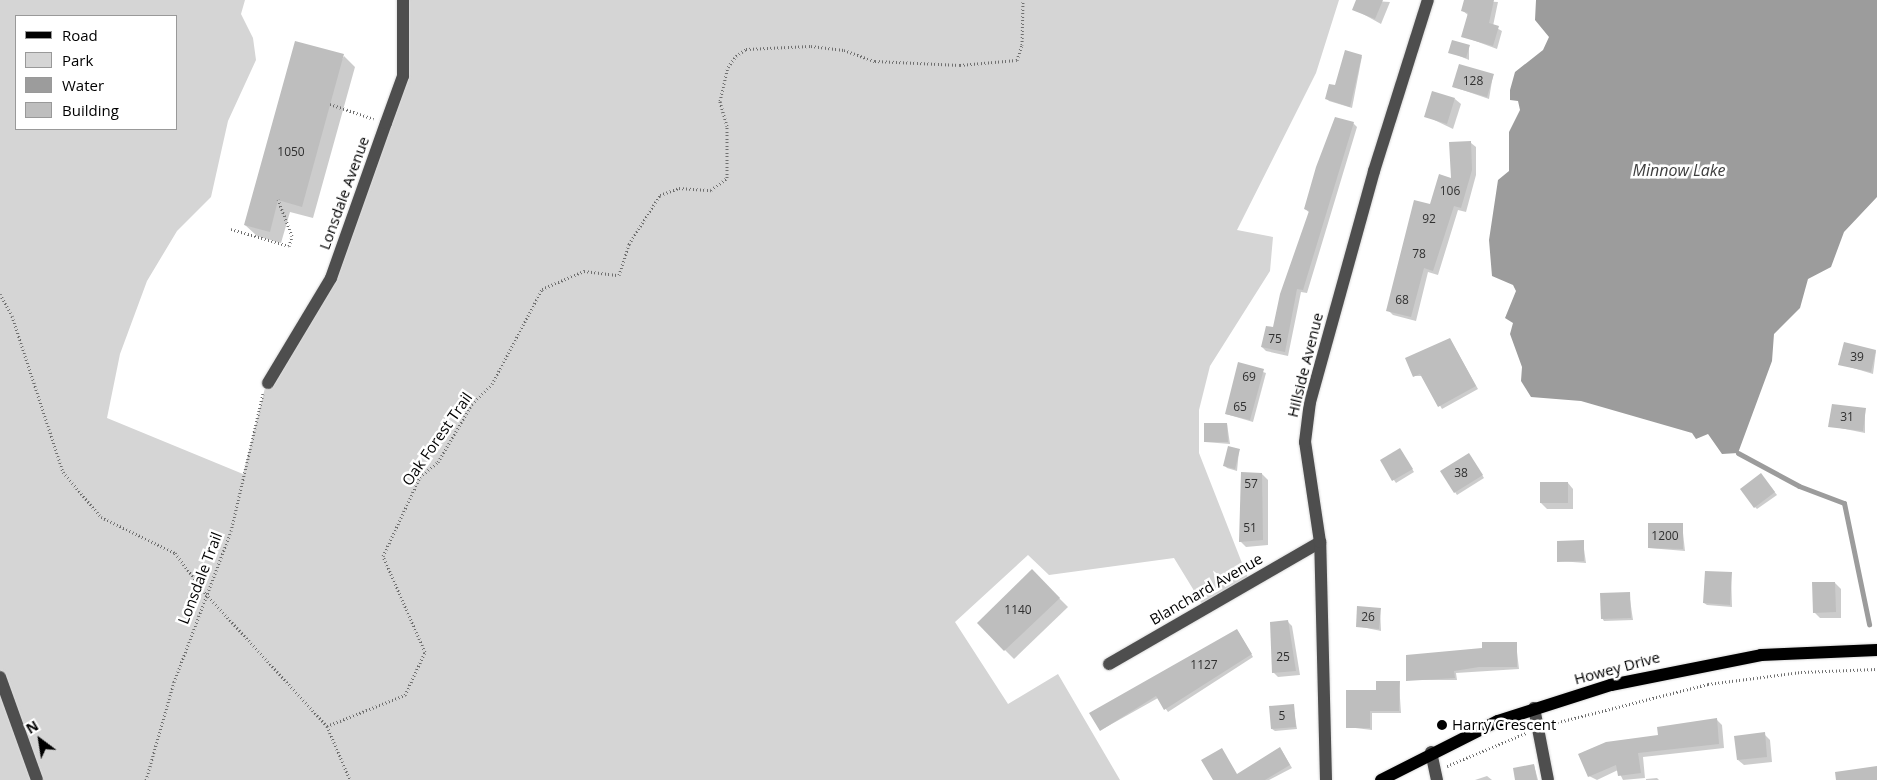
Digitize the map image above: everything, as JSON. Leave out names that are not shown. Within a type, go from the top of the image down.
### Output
[{"type":"main road","name":"Howey Drive","points":[[1381,780],[1431,752],[1534,708],[1712,662],[1877,650]]},
{"type":"street","name":"Lonsdale Avenue","points":[[268,382],[331,278],[390,114],[403,76],[403,0]]},
{"type":"street","name":"Hillside Avenue","points":[[1326,780],[1320,542],[1306,472],[1310,402],[1374,171],[1428,0]]},
{"type":"street","name":"Blanchard Avenue","points":[[1109,664],[1320,542]]},
{"type":"street","points":[[0,677],[37,780]]},
{"type":"street","points":[[1534,708],[1548,780]]},
{"type":"street","points":[[1431,752],[1436,775]]},
{"type":"path","name":"Oak Forest Trail","points":[[327,726],[405,695],[425,652],[383,556],[420,477],[438,462],[472,404],[492,384],[542,289],[584,271],[619,274],[646,212],[660,196],[679,188],[711,190],[726,178],[730,166],[728,126],[720,102],[728,67],[736,56],[746,49],[811,46],[844,50],[874,60],[960,65],[1017,60],[1022,45],[1023,0]]},
{"type":"path","points":[[330,104],[360,114]]},
{"type":"path","points":[[231,229],[289,246],[292,236],[278,200]]},
{"type":"path","points":[[0,294],[12,316],[63,472],[101,517],[175,553],[206,594],[327,726],[350,780]]},
{"type":"path","name":"Lonsdale Trail","points":[[146,780],[174,682],[231,531],[268,382]]},
{"type":"path","points":[[1436,775],[1539,728],[1708,684],[1801,672],[1877,670]]},
{"type":"green space","points":[[0,0],[245,0],[241,14],[253,38],[256,60],[228,121],[211,197],[177,231],[147,281],[120,354],[107,418],[243,474],[266,384],[330,278],[402,76],[402,0],[1339,0],[1316,73],[1237,230],[1273,237],[1270,271],[1210,366],[1199,410],[1199,453],[1249,581],[1204,607],[1174,558],[1049,575],[1028,555],[955,622],[1008,704],[1058,674],[1120,780],[0,780]]},
{"type":"water","name":"Minnow Lake","points":[[1536,0],[1877,0],[1877,197],[1844,232],[1831,267],[1808,279],[1800,308],[1774,334],[1772,361],[1738,453],[1722,454],[1708,434],[1696,439],[1692,433],[1581,401],[1531,397],[1521,381],[1522,367],[1510,334],[1513,323],[1505,318],[1516,291],[1513,285],[1492,276],[1489,240],[1498,180],[1509,171],[1509,132],[1520,110],[1518,101],[1510,100],[1510,90],[1515,72],[1543,50],[1549,37],[1535,20]]},
{"type":"building","points":[[1356,0],[1383,0],[1375,19],[1352,10]]},
{"type":"building","points":[[1464,0],[1494,0],[1489,23],[1499,26],[1493,46],[1461,37],[1468,13],[1461,11]]},
{"type":"building","points":[[1452,40],[1470,45],[1466,58],[1448,53]]},
{"type":"building","points":[[295,41],[344,54],[302,207],[278,200],[270,232],[244,225]]},
{"type":"building","points":[[1345,50],[1362,55],[1350,107],[1325,99],[1329,84],[1335,85]]},
{"type":"building","points":[[1459,64],[1494,74],[1487,97],[1452,87]]},
{"type":"building","points":[[1432,91],[1455,98],[1447,124],[1424,117]]},
{"type":"building","points":[[1335,117],[1354,122],[1303,290],[1297,289],[1285,352],[1261,347],[1266,326],[1273,327],[1280,294],[1309,211],[1304,209],[1316,167]]},
{"type":"building","points":[[1471,141],[1472,170],[1461,208],[1454,206],[1433,271],[1424,268],[1411,317],[1386,311],[1414,200],[1430,204],[1439,174],[1451,178],[1449,142]]},
{"type":"building","points":[[1450,338],[1476,386],[1438,407],[1420,374],[1413,377],[1405,358]]},
{"type":"building","points":[[1844,342],[1876,350],[1871,372],[1838,365]]},
{"type":"building","points":[[1238,362],[1264,369],[1250,420],[1225,414]]},
{"type":"building","points":[[1832,404],[1866,408],[1863,431],[1828,427]]},
{"type":"building","points":[[1204,423],[1227,423],[1228,442],[1204,442]]},
{"type":"building","points":[[1228,446],[1240,449],[1235,469],[1223,466]]},
{"type":"building","points":[[1400,448],[1413,469],[1392,481],[1380,460]]},
{"type":"building","points":[[1469,453],[1483,475],[1454,493],[1440,471]]},
{"type":"building","points":[[1241,472],[1262,473],[1263,540],[1239,542]]},
{"type":"building","points":[[1761,473],[1775,492],[1754,508],[1740,489]]},
{"type":"building","points":[[1540,482],[1568,482],[1568,503],[1540,503]]},
{"type":"building","points":[[1648,523],[1683,523],[1683,549],[1648,548]]},
{"type":"building","points":[[1584,540],[1584,561],[1557,562],[1557,541]]},
{"type":"building","points":[[1032,569],[1060,598],[1004,651],[977,623]]},
{"type":"building","points":[[1705,571],[1732,572],[1730,605],[1703,603]]},
{"type":"building","points":[[1812,582],[1835,582],[1836,612],[1813,613]]},
{"type":"building","points":[[1630,592],[1631,618],[1601,619],[1600,593]]},
{"type":"building","points":[[1357,606],[1381,608],[1379,629],[1356,627]]},
{"type":"building","points":[[1288,620],[1296,671],[1272,673],[1270,622]]},
{"type":"building","points":[[1237,629],[1252,654],[1164,710],[1156,696],[1100,731],[1089,713]]},
{"type":"building","points":[[1482,642],[1517,642],[1517,667],[1479,667],[1454,671],[1455,678],[1406,681],[1406,655],[1482,648]]},
{"type":"building","points":[[1376,681],[1400,681],[1399,711],[1370,711],[1370,728],[1346,728],[1346,690],[1376,690]]},
{"type":"building","points":[[1294,704],[1296,727],[1271,729],[1269,706]]},
{"type":"building","points":[[1717,718],[1719,744],[1638,753],[1641,773],[1618,776],[1616,765],[1588,777],[1578,754],[1606,742],[1658,735],[1657,727]]},
{"type":"building","points":[[1765,732],[1767,757],[1737,760],[1734,736]]},
{"type":"building","points":[[1280,747],[1290,765],[1265,780],[1213,780],[1201,760],[1222,748],[1237,774]]},
{"type":"building","points":[[1534,764],[1537,780],[1515,780],[1513,768]]},
{"type":"building","points":[[1877,766],[1877,780],[1836,780],[1835,772]]},
{"type":"waterway","points":[[1738,453],[1799,486],[1844,503],[1869,624]]},
{"type":"place","name":"Harry Crescent","points":[[1442,725]]}]
